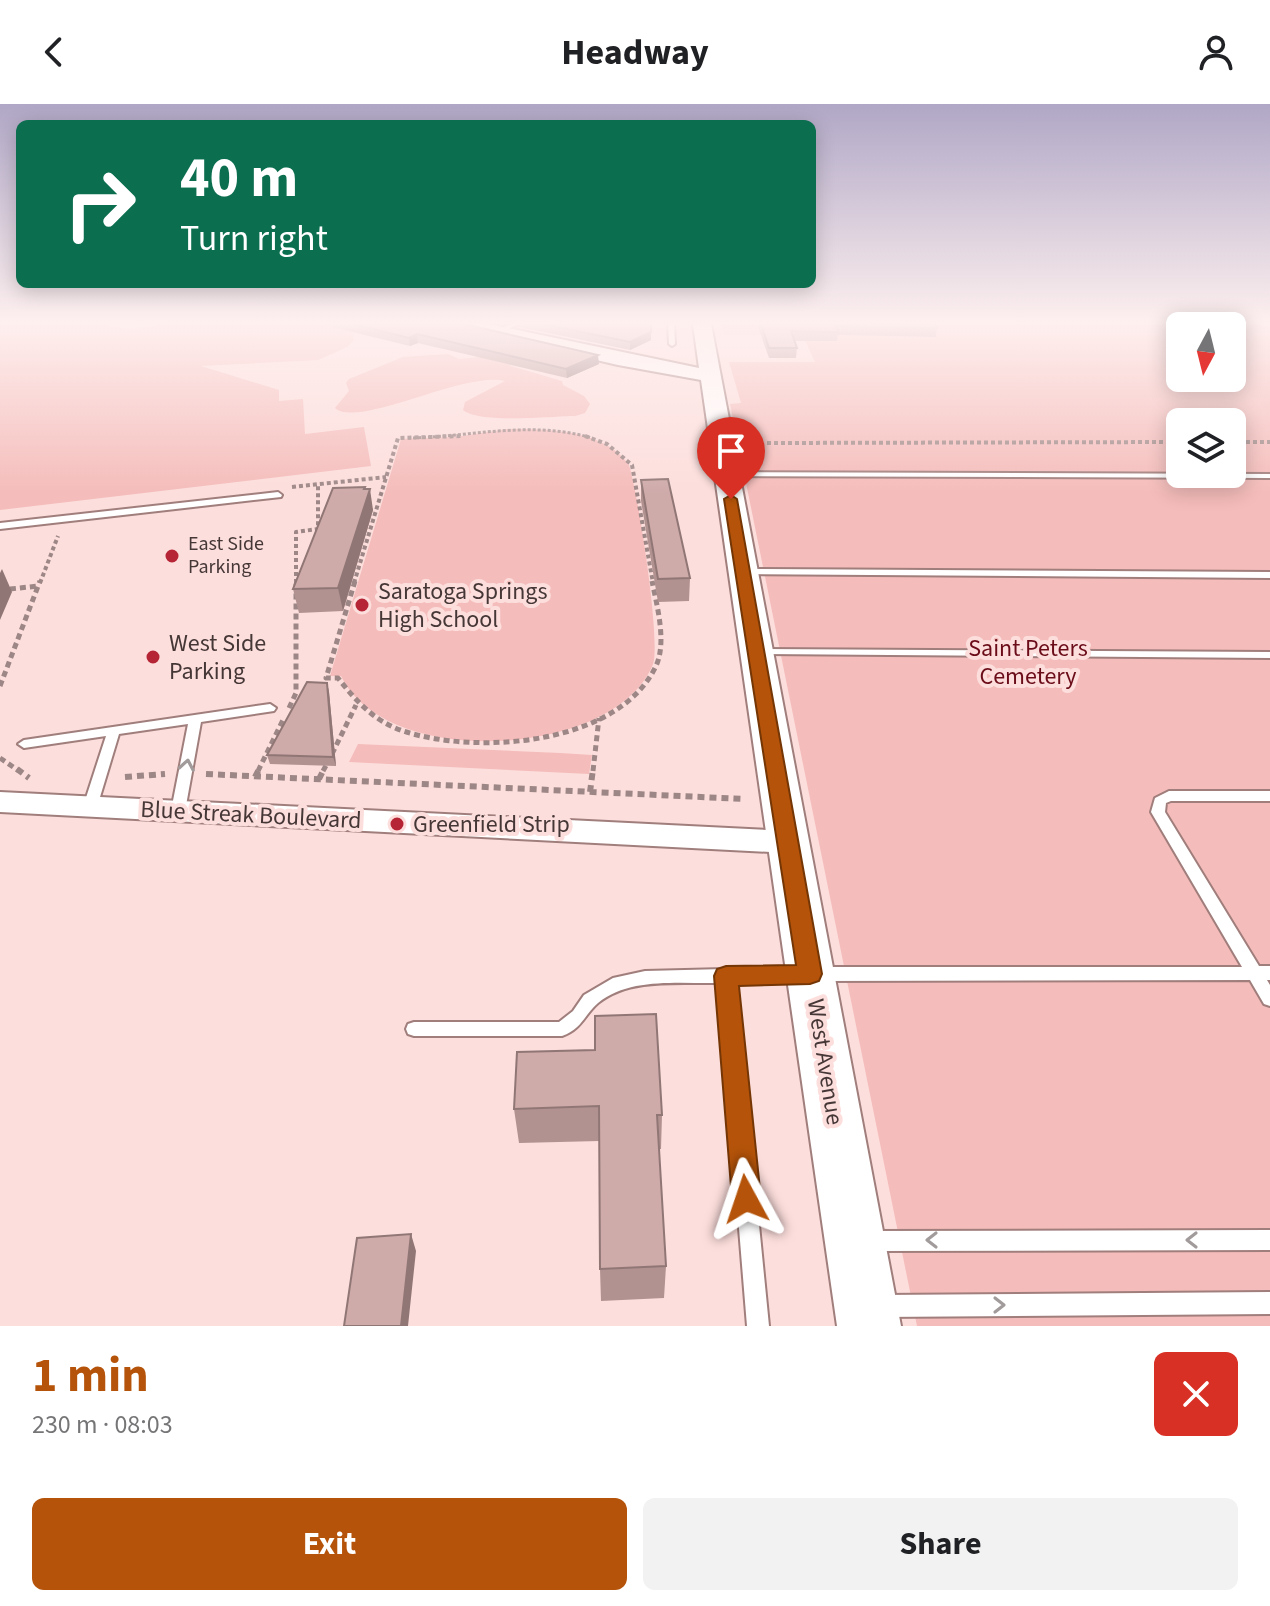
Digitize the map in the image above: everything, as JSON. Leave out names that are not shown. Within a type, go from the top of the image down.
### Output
[{"type":"street","name":"West Avenue","points":[[712,381],[734,453],[743,572],[867,1316]]},
{"type":"street","name":"Blue Streak Boulevard","points":[[0,802],[789,842]]},
{"type":"lane","points":[[734,453],[1270,476]]},
{"type":"lane","points":[[0,526],[278,495]]},
{"type":"lane","points":[[743,572],[1270,575]]},
{"type":"lane","points":[[757,652],[1270,655]]},
{"type":"lane","points":[[24,744],[270,708]]},
{"type":"lane","points":[[178,811],[195,719]]},
{"type":"lane","points":[[90,807],[114,731]]},
{"type":"lane","points":[[1270,796],[1169,796],[1160,801],[1158,812],[1262,973],[1270,999]]},
{"type":"lane","points":[[414,1029],[562,1029],[579,1016],[590,1000],[613,985],[645,978],[810,974],[1262,973]]},
{"type":"lane","points":[[726,976],[758,1326]]},
{"type":"lane","points":[[855,1241],[1270,1240]]},
{"type":"lane","points":[[867,1316],[1270,1303]]},
{"type":"path","points":[[499,429],[545,429],[578,434],[607,444],[626,457],[634,473],[660,638],[660,652],[646,683],[632,697],[599,718],[536,739],[475,744],[418,736],[393,728],[356,705],[338,678],[326,678],[398,438],[454,437],[499,429]]},
{"type":"path","points":[[734,453],[1166,442]]},
{"type":"path","points":[[1246,442],[1270,442]]},
{"type":"path","points":[[290,488],[386,477]]},
{"type":"path","points":[[255,777],[296,693],[296,532],[318,529],[318,485]]},
{"type":"path","points":[[0,686],[58,535],[44,537]]},
{"type":"path","points":[[0,590],[39,586]]},
{"type":"path","points":[[319,779],[356,705]]},
{"type":"path","points":[[590,792],[599,718]]},
{"type":"path","points":[[0,758],[28,777],[39,780]]},
{"type":"path","points":[[125,777],[170,774]]},
{"type":"path","points":[[206,774],[744,799]]},
{"type":"green space","points":[[0,381],[250,381],[279,390],[279,401],[303,399],[305,434],[364,427],[371,466],[0,510]]},
{"type":"green space","points":[[481,381],[388,406],[347,412],[335,408],[349,391],[346,383]]},
{"type":"green space","points":[[505,381],[562,381],[563,385],[584,396],[590,404],[585,413],[575,416],[500,418],[484,417],[463,410],[465,402]]},
{"type":"green space","name":"Saint Peters Cemetery","points":[[735,381],[1166,381],[1166,392],[1246,392],[1246,381],[1270,381],[1270,1326],[917,1326],[730,404],[741,403]]},
{"type":"green space","points":[[508,429],[557,431],[590,438],[618,453],[629,465],[643,534],[651,598],[655,650],[653,664],[631,695],[595,719],[550,734],[500,741],[450,739],[404,727],[366,707],[341,676],[330,676],[401,439],[455,437]]},
{"type":"green space","points":[[358,744],[592,755],[589,774],[349,762]]},
{"type":"building","points":[[668,479],[690,578],[658,579],[641,480]]},
{"type":"building","points":[[333,488],[370,489],[338,588],[293,589]]},
{"type":"building","points":[[307,682],[327,683],[333,757],[267,755]]},
{"type":"building","points":[[656,1014],[662,1115],[657,1115],[666,1266],[600,1269],[599,1106],[514,1109],[517,1052],[595,1050],[595,1016]]},
{"type":"building","points":[[411,1234],[401,1326],[344,1326],[357,1238]]},
{"type":"place","name":"East Side Parking","points":[[172,556]]},
{"type":"place","name":"Saratoga Springs High School","points":[[362,605]]},
{"type":"place","name":"West Side Parking","points":[[153,657]]},
{"type":"place","name":"Greenfield Strip","points":[[397,824]]},
{"type":"route","points":[[731,499],[810,974],[726,976],[746,1199]]}]
